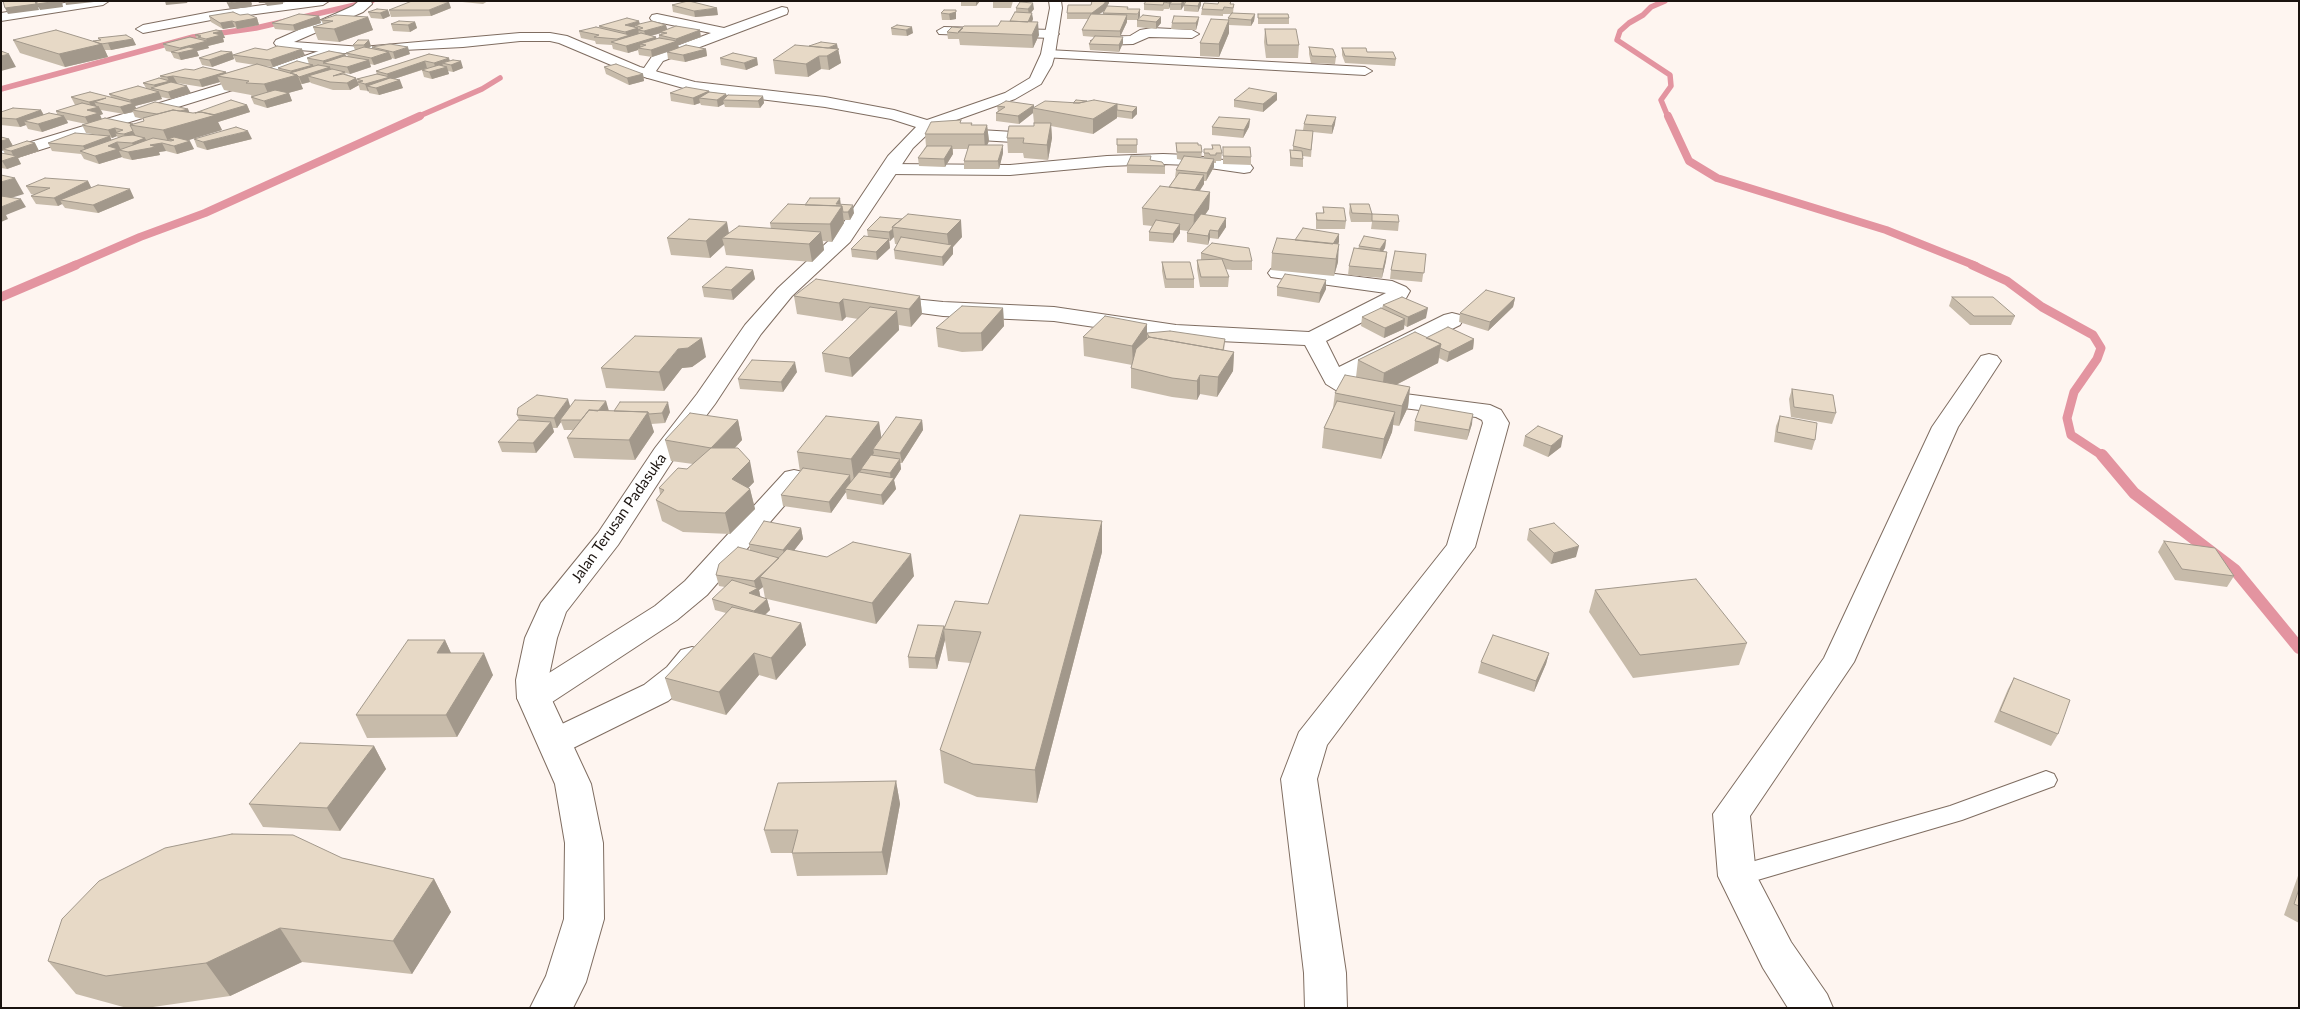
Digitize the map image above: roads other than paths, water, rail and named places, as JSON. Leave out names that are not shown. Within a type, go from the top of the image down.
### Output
[{"type":"street","points":[[1,17],[103,1]]},
{"type":"street","points":[[143,29],[211,16],[323,1]]},
{"type":"street","points":[[365,1],[366,4],[358,9],[281,43],[283,45],[333,50],[463,44],[520,37],[550,37],[562,39],[652,75],[694,86],[850,106],[894,115],[928,125],[980,135],[1030,138]]},
{"type":"street","points":[[928,125],[1010,96],[1031,84],[1040,76],[1051,43],[1055,1]]},
{"type":"street","points":[[652,75],[649,71],[658,58],[782,11]]},
{"type":"street","points":[[657,18],[723,32]]},
{"type":"street","points":[[944,31],[1051,43],[1365,71]]},
{"type":"street","points":[[1088,40],[1126,41],[1152,32],[1192,34]]},
{"type":"street","points":[[1051,43],[1068,40]]},
{"type":"street","points":[[1,157],[247,81],[333,50]]},
{"type":"street","name":"Jalan Terusan Padasuka","points":[[551,1008],[565,982],[584,919],[584,843],[577,802],[573,784],[534,698],[532,680],[534,663],[552,610],[608,539],[664,454],[706,399],[752,330],[785,292],[843,238],[907,144],[928,125]]},
{"type":"street","points":[[889,169],[1010,170],[1107,161],[1153,159],[1189,160],[1244,168]]},
{"type":"street","points":[[864,300],[943,309],[1054,314],[1176,332],[1312,339],[1396,295],[1399,291],[1392,287],[1278,274]]},
{"type":"street","points":[[785,292],[815,295]]},
{"type":"street","points":[[1334,379],[1452,320]]},
{"type":"street","points":[[1312,339],[1334,379],[1356,392],[1371,397],[1481,410],[1492,415],[1496,423],[1461,547],[1311,741],[1299,779],[1325,973],[1326,1008]]},
{"type":"street","points":[[1812,1008],[1777,955],[1737,876],[1731,814],[1838,662],[1944,427],[1989,361]]},
{"type":"street","points":[[534,698],[666,613],[696,588],[794,478]]},
{"type":"street","points":[[555,742],[656,693],[679,676],[710,636]]},
{"type":"lane","points":[[1737,876],[1954,814],[2046,780]]},
{"type":"waterway","points":[[1,89],[193,37],[256,28],[372,1]]},
{"type":"waterway","points":[[1665,1],[1651,7],[1643,15],[1629,23],[1620,31],[1617,40],[1670,75],[1671,86],[1661,100],[1668,117]]},
{"type":"waterway","points":[[417,117],[482,89],[500,78]]},
{"type":"waterway","points":[[73,266],[140,237],[205,213],[420,116]]},
{"type":"waterway","points":[[1668,116],[1689,161],[1717,178],[1886,230],[1976,266]]},
{"type":"waterway","points":[[1,297],[76,265]]},
{"type":"waterway","points":[[1972,265],[2007,281],[2042,307],[2093,335],[2101,348],[2097,359],[2074,392],[2067,418],[2071,435],[2103,456]]},
{"type":"waterway","points":[[2103,456],[2134,493],[2235,570],[2299,648]]}]
